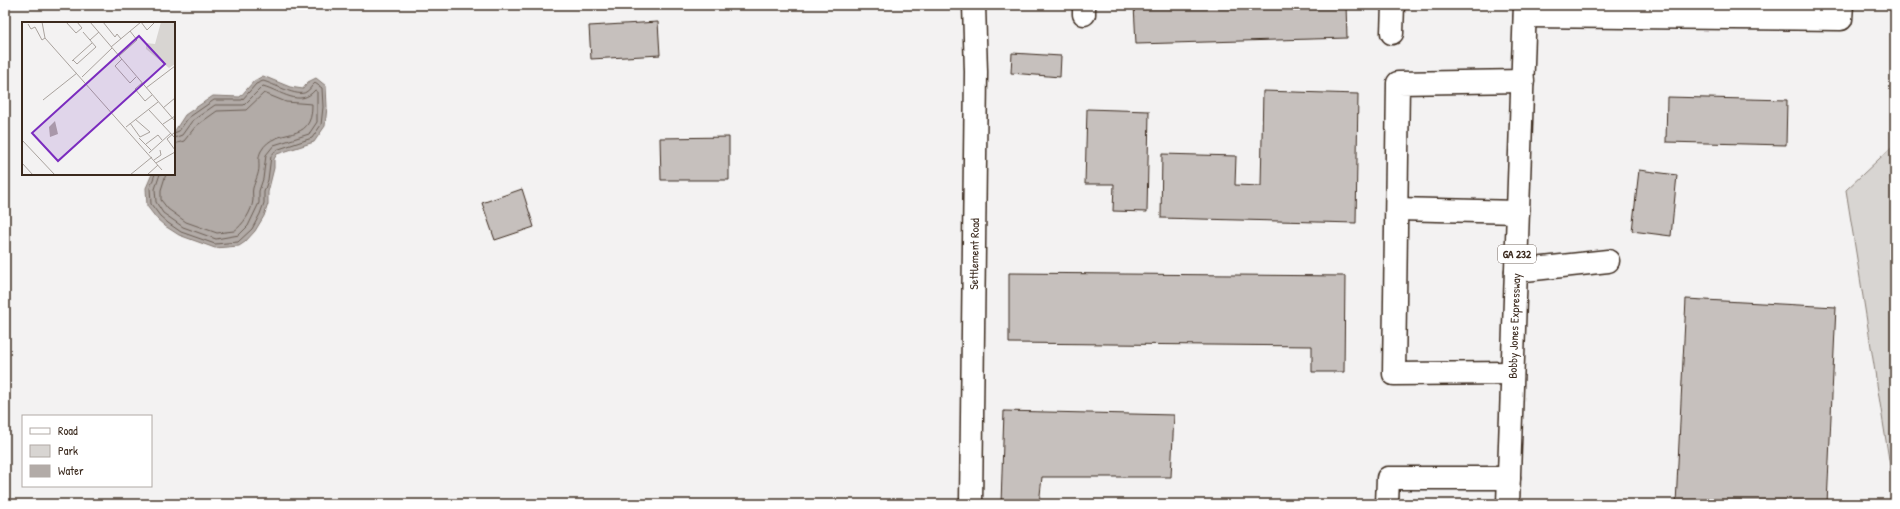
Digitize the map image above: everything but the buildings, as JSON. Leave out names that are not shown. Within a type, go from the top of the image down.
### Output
[{"type":"main road","name":"Settlement Road","points":[[971,504],[976,72],[974,5]]},
{"type":"main road","points":[[1392,33],[1393,5]]},
{"type":"main road","points":[[1525,10],[1841,19],[1842,5]]},
{"type":"main road","name":"Bobby Jones Expressway","points":[[1508,504],[1525,10]]},
{"type":"main road","points":[[1512,373],[1394,374],[1398,83],[1523,81]]},
{"type":"main road","points":[[1397,209],[1518,212]]},
{"type":"main road","points":[[1516,271],[1608,261]]},
{"type":"main road","points":[[1387,504],[1388,478],[1509,478]]},
{"type":"green space","points":[[1895,144],[1895,497],[1846,190]]},
{"type":"water","points":[[263,76],[290,87],[303,89],[308,82],[316,78],[326,86],[327,107],[325,126],[314,142],[277,154],[274,159],[274,168],[268,192],[268,204],[264,216],[255,231],[239,246],[215,248],[179,235],[165,226],[157,219],[147,206],[146,188],[152,175],[175,175],[175,130],[185,115],[213,96],[240,97],[254,81]]}]
